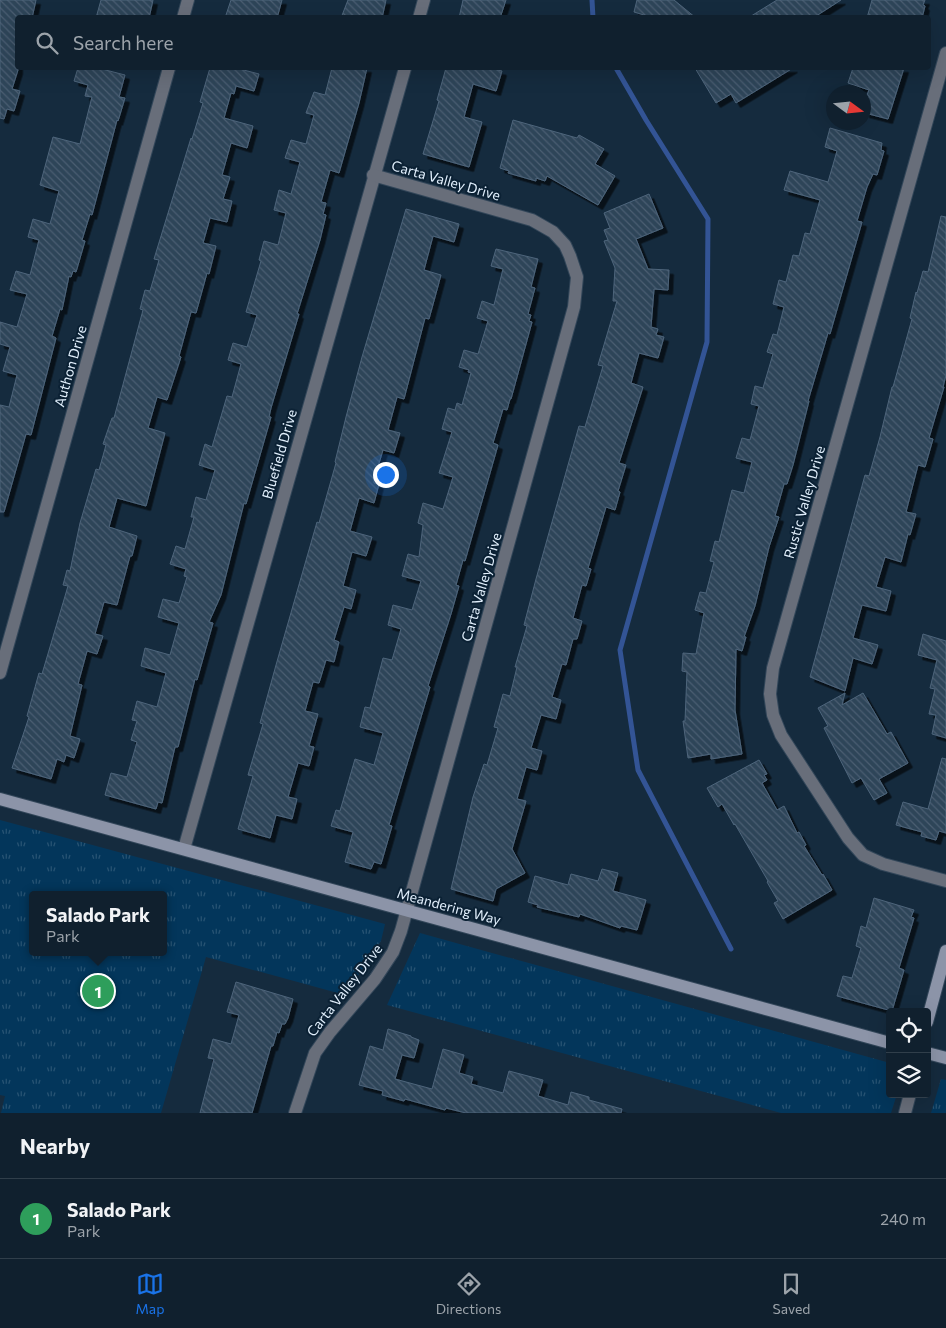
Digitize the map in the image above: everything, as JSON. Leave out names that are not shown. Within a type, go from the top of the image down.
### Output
[{"type":"street","points":[[184,15],[188,0]]},
{"type":"street","points":[[420,15],[424,0]]},
{"type":"street","name":"Rustic Valley Drive","points":[[946,53],[773,668],[770,694],[773,715],[781,734],[848,838],[863,855],[884,864],[946,881]]},
{"type":"street","name":"Authon Drive","points":[[0,673],[168,70]]},
{"type":"street","name":"Bluefield Drive","points":[[184,849],[404,70]]},
{"type":"street","name":"Carta Valley Drive","points":[[295,1113],[315,1053],[330,1032],[375,979],[393,952],[574,307],[577,277],[565,245],[553,232],[532,220],[374,175]]},
{"type":"street","name":"Meandering Way","points":[[0,799],[886,1042]]},
{"type":"street","points":[[931,1008],[946,951]]},
{"type":"street","points":[[931,1054],[946,1058]]},
{"type":"street","points":[[905,1113],[909,1098]]},
{"type":"green space","points":[[0,820],[385,924],[381,941],[345,995],[206,957],[161,1113],[1,1113],[5,1096],[0,1095]]},
{"type":"green space","points":[[420,933],[886,1062],[886,1098],[896,1098],[891,1113],[781,1113],[387,1005]]},
{"type":"green space","points":[[941,1079],[946,1080],[946,1113],[931,1113]]},
{"type":"building","points":[[0,0],[36,0],[33,15],[15,15],[15,70],[18,70],[12,89],[20,91],[14,111],[7,109],[4,119],[0,118]]},
{"type":"building","points":[[101,0],[153,0],[150,15],[97,15]]},
{"type":"building","points":[[231,0],[282,0],[278,15],[226,15]]},
{"type":"building","points":[[348,0],[386,0],[383,15],[342,15]]},
{"type":"building","points":[[463,0],[506,0],[501,15],[460,15]]},
{"type":"building","points":[[637,0],[674,0],[692,15],[644,15],[634,12]]},
{"type":"building","points":[[777,0],[841,0],[818,15],[753,15]]},
{"type":"building","points":[[872,0],[925,0],[923,15],[868,15]]},
{"type":"building","points":[[77,70],[106,70],[125,75],[119,97],[125,98],[117,120],[92,215],[90,214],[82,240],[85,241],[76,272],[73,271],[71,277],[69,276],[62,310],[60,309],[52,336],[56,338],[31,435],[26,434],[4,512],[0,512],[0,405],[9,407],[17,375],[3,371],[10,347],[0,344],[0,322],[17,327],[27,294],[10,290],[16,271],[30,275],[39,240],[28,237],[33,219],[50,224],[59,191],[40,185],[53,137],[80,144],[92,97],[85,96],[88,85],[74,81]]},
{"type":"building","points":[[209,70],[244,70],[259,74],[254,91],[236,86],[234,94],[231,93],[224,118],[253,126],[247,148],[231,143],[222,175],[230,177],[223,199],[232,201],[227,222],[210,218],[203,243],[216,246],[209,274],[207,273],[196,313],[191,312],[179,356],[181,357],[167,400],[157,397],[148,428],[165,433],[146,506],[117,498],[109,527],[137,536],[117,605],[104,602],[95,634],[103,636],[97,654],[87,651],[78,684],[82,685],[70,736],[80,739],[74,758],[66,755],[64,762],[57,759],[51,779],[12,768],[29,717],[27,716],[39,673],[42,674],[68,586],[63,585],[67,570],[70,571],[80,523],[96,469],[99,470],[106,445],[103,444],[112,418],[114,418],[143,310],[140,309],[145,290],[150,291],[159,260],[154,259],[203,103],[200,102]]},
{"type":"building","points":[[331,70],[367,70],[339,173],[330,170],[321,202],[326,203],[323,214],[326,215],[320,240],[297,314],[299,314],[271,408],[269,417],[271,417],[246,504],[244,503],[221,595],[209,622],[213,623],[197,680],[195,679],[178,747],[175,747],[162,803],[158,802],[156,809],[105,795],[111,773],[127,777],[137,742],[131,740],[137,721],[132,720],[137,701],[157,707],[166,673],[141,666],[145,648],[170,655],[179,623],[158,617],[163,599],[179,603],[187,577],[184,576],[186,569],[170,564],[176,546],[185,549],[194,517],[191,517],[196,497],[206,500],[215,470],[199,465],[205,444],[212,447],[227,396],[232,397],[241,364],[228,360],[233,343],[247,347],[257,315],[246,312],[261,261],[259,260],[264,241],[278,245],[286,213],[274,210],[279,190],[291,194],[300,162],[285,158],[291,140],[306,144],[314,115],[306,113],[314,92],[325,95]]},
{"type":"building","points":[[445,70],[502,71],[496,91],[473,84],[464,117],[482,122],[469,167],[423,154],[439,101],[437,100]]},
{"type":"building","points":[[696,70],[790,70],[736,103],[731,94],[716,103]]},
{"type":"building","points":[[852,70],[903,70],[888,119],[871,115],[871,85],[848,83]]},
{"type":"building","points":[[513,120],[577,138],[579,135],[604,149],[595,164],[615,176],[598,205],[547,176],[545,181],[536,178],[536,181],[508,173],[509,171],[500,168]]},
{"type":"building","points":[[829,130],[837,130],[882,143],[881,150],[884,151],[877,175],[873,174],[867,187],[857,221],[862,222],[830,334],[828,333],[808,401],[793,465],[787,484],[784,484],[775,516],[779,517],[769,547],[755,606],[744,637],[746,637],[742,651],[736,649],[735,710],[742,754],[711,759],[711,754],[688,758],[683,721],[685,721],[687,672],[682,671],[683,653],[696,654],[704,613],[695,610],[700,592],[706,593],[714,562],[710,561],[715,541],[719,542],[732,490],[744,493],[752,462],[736,458],[742,438],[750,440],[759,406],[751,404],[755,386],[763,388],[773,354],[767,352],[773,334],[777,335],[784,307],[773,304],[779,280],[786,282],[793,255],[799,256],[805,233],[810,234],[820,200],[784,190],[790,171],[828,182],[837,151],[825,147]]},
{"type":"building","points":[[649,194],[663,228],[636,239],[648,269],[669,270],[668,290],[654,289],[651,327],[658,329],[656,335],[664,337],[658,358],[639,353],[631,383],[643,387],[619,463],[626,465],[618,491],[620,492],[615,510],[606,507],[588,568],[591,569],[586,586],[582,585],[573,618],[582,621],[577,639],[573,639],[566,665],[562,664],[552,697],[561,700],[556,719],[541,715],[531,748],[542,751],[537,770],[526,767],[517,799],[526,801],[512,849],[525,873],[496,889],[493,901],[451,889],[473,797],[484,764],[487,765],[498,728],[494,727],[503,694],[510,696],[517,667],[515,667],[527,626],[524,625],[579,426],[585,427],[603,366],[598,365],[617,301],[613,301],[615,268],[604,241],[608,240],[604,230],[610,228],[604,213]]},
{"type":"building","points":[[406,209],[459,224],[454,242],[433,236],[424,270],[441,275],[429,319],[425,318],[404,399],[397,397],[388,430],[400,433],[394,453],[383,450],[374,480],[374,483],[379,484],[374,503],[359,498],[350,531],[372,537],[366,556],[352,552],[343,586],[356,590],[351,609],[344,607],[334,640],[339,642],[334,662],[326,660],[319,683],[313,682],[305,711],[318,714],[309,746],[314,747],[309,766],[298,763],[288,797],[297,799],[292,819],[276,815],[270,838],[238,829],[253,776],[248,775],[263,724],[260,723],[276,665],[317,522],[319,523],[362,357]]},
{"type":"building","points":[[941,216],[946,217],[946,375],[944,387],[929,438],[933,439],[925,467],[918,465],[906,512],[916,514],[910,535],[908,534],[901,562],[885,557],[876,587],[891,591],[886,611],[862,605],[853,638],[878,645],[872,664],[853,658],[845,691],[810,677],[865,475],[869,476],[880,437],[892,387],[912,319],[910,318],[916,292],[923,271],[928,272]]},
{"type":"building","points":[[496,249],[538,259],[531,287],[535,288],[528,314],[531,315],[529,321],[532,322],[511,399],[507,410],[503,409],[493,443],[498,445],[465,561],[463,560],[456,585],[459,586],[428,686],[430,687],[389,825],[392,826],[381,864],[374,862],[371,869],[345,862],[353,832],[331,826],[336,810],[340,811],[355,759],[374,765],[383,733],[360,727],[365,707],[370,708],[383,658],[392,660],[401,629],[388,625],[393,605],[412,610],[421,581],[402,576],[408,554],[419,557],[423,525],[418,523],[423,503],[443,509],[453,477],[439,473],[452,432],[442,429],[448,408],[455,410],[457,403],[462,405],[471,373],[468,372],[469,370],[459,367],[464,350],[478,354],[488,321],[477,318],[482,301],[494,305],[503,269],[491,266]]},
{"type":"building","points":[[923,634],[946,641],[946,738],[932,734],[936,715],[929,714],[935,689],[930,688],[937,660],[918,655]]},
{"type":"building","points":[[845,693],[842,705],[863,693],[887,734],[891,732],[908,763],[879,779],[887,793],[874,800],[861,778],[852,783],[824,728],[828,726],[818,708]]},
{"type":"building","points":[[942,758],[946,759],[946,833],[939,831],[936,840],[921,836],[922,832],[896,825],[903,802],[928,809]]},
{"type":"building","points":[[759,760],[767,774],[764,775],[767,780],[762,783],[777,810],[784,806],[797,833],[799,832],[806,845],[804,846],[832,890],[783,919],[774,903],[778,901],[768,881],[735,824],[722,804],[718,807],[707,788]]},
{"type":"building","points":[[602,869],[618,873],[613,891],[646,900],[637,930],[621,926],[620,928],[580,914],[579,917],[537,907],[538,905],[528,902],[535,876],[568,885],[571,874],[598,881]]},
{"type":"building","points":[[874,898],[914,910],[911,917],[914,918],[899,968],[904,970],[893,1008],[886,1009],[837,996],[843,976],[852,978],[861,948],[856,946],[861,926],[866,928]]},
{"type":"building","points":[[236,982],[293,999],[288,1018],[285,1024],[282,1024],[279,1033],[277,1032],[273,1046],[271,1046],[252,1113],[200,1113],[214,1059],[208,1058],[213,1039],[231,1044],[239,1015],[227,1012]]},
{"type":"building","points":[[388,1029],[419,1040],[414,1058],[402,1055],[395,1079],[432,1089],[443,1049],[464,1055],[459,1073],[473,1077],[471,1084],[503,1093],[509,1071],[543,1080],[538,1096],[568,1105],[571,1092],[589,1097],[589,1100],[622,1109],[621,1113],[466,1113],[382,1095],[383,1091],[359,1085],[370,1046],[383,1050]]},
{"type":"waterway","points":[[592,0],[593,15]]},
{"type":"waterway","points":[[617,70],[708,219],[707,342],[620,650],[638,770],[731,949]]},
{"type":"place","name":"Salado Park","points":[[98,991]]}]
